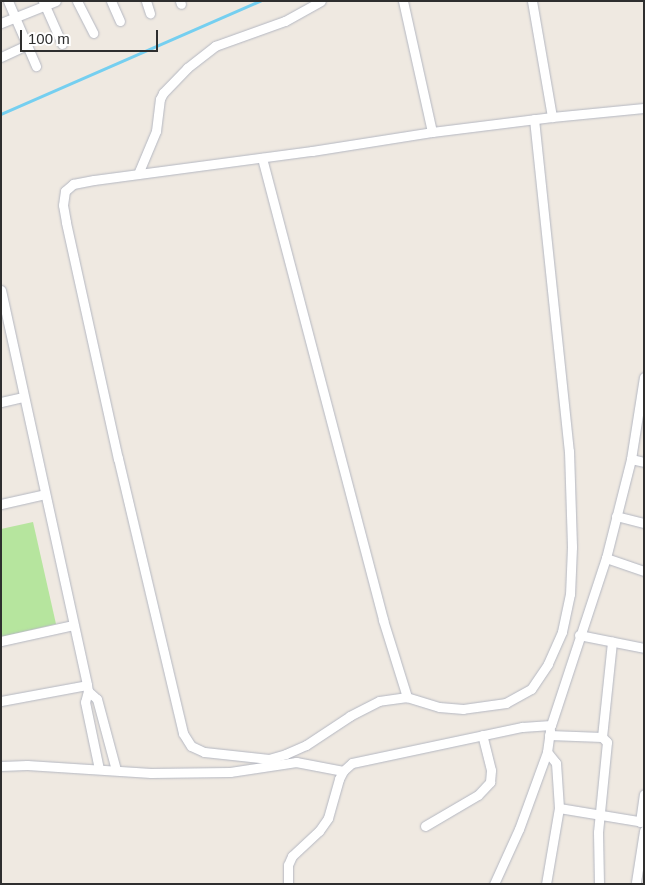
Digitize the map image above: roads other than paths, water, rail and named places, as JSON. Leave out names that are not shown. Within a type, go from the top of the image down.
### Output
[{"type":"street","points":[[8,1],[36,66]]},
{"type":"street","points":[[1,22],[56,1]]},
{"type":"street","points":[[77,1],[93,33]]},
{"type":"street","points":[[111,1],[120,21]]},
{"type":"street","points":[[146,1],[150,13]]},
{"type":"street","points":[[138,174],[156,131],[160,99],[163,93],[187,68],[215,46],[268,28],[321,1]]},
{"type":"street","points":[[403,1],[432,132]]},
{"type":"street","points":[[532,1],[552,117]]},
{"type":"street","points":[[44,4],[62,44]]},
{"type":"street","points":[[1,56],[27,45]]},
{"type":"street","points":[[534,119],[570,451],[572,547],[570,594],[562,632],[548,664],[531,689],[506,703],[463,709],[438,707],[407,697],[394,697],[372,704],[306,744],[286,754],[269,759],[204,752],[191,746],[182,734],[118,459],[63,205],[65,192],[72,184],[138,174],[262,158],[432,132],[534,119],[644,108]]},
{"type":"street","points":[[262,158],[383,620],[407,697]]},
{"type":"street","points":[[1,290],[44,494],[88,688],[85,702],[99,769]]},
{"type":"street","points":[[494,884],[520,829],[547,752],[550,724],[606,558],[640,422],[644,377]]},
{"type":"street","points":[[1,402],[23,397]]},
{"type":"street","points":[[630,459],[644,462]]},
{"type":"street","points":[[1,504],[44,494]]},
{"type":"street","points":[[616,516],[644,523]]},
{"type":"street","points":[[606,558],[644,571]]},
{"type":"street","points":[[1,641],[73,625]]},
{"type":"street","points":[[579,635],[644,648]]},
{"type":"street","points":[[599,884],[599,816],[608,747],[602,737],[612,642]]},
{"type":"street","points":[[1,701],[88,688]]},
{"type":"street","points":[[88,688],[97,699],[116,770]]},
{"type":"street","points":[[288,884],[288,865],[292,856],[319,831],[328,818],[343,771],[352,763],[482,735],[550,724]]},
{"type":"street","points":[[425,826],[478,795],[490,782],[491,770],[482,735]]},
{"type":"street","points":[[549,735],[602,737]]},
{"type":"street","points":[[546,884],[559,808],[556,763],[547,752]]},
{"type":"street","points":[[1,766],[99,769],[151,773],[230,772],[296,762],[343,771]]},
{"type":"street","points":[[636,882],[643,825],[644,794]]},
{"type":"street","points":[[559,808],[643,825]]},
{"type":"waterway","points":[[1,114],[260,1]]}]
